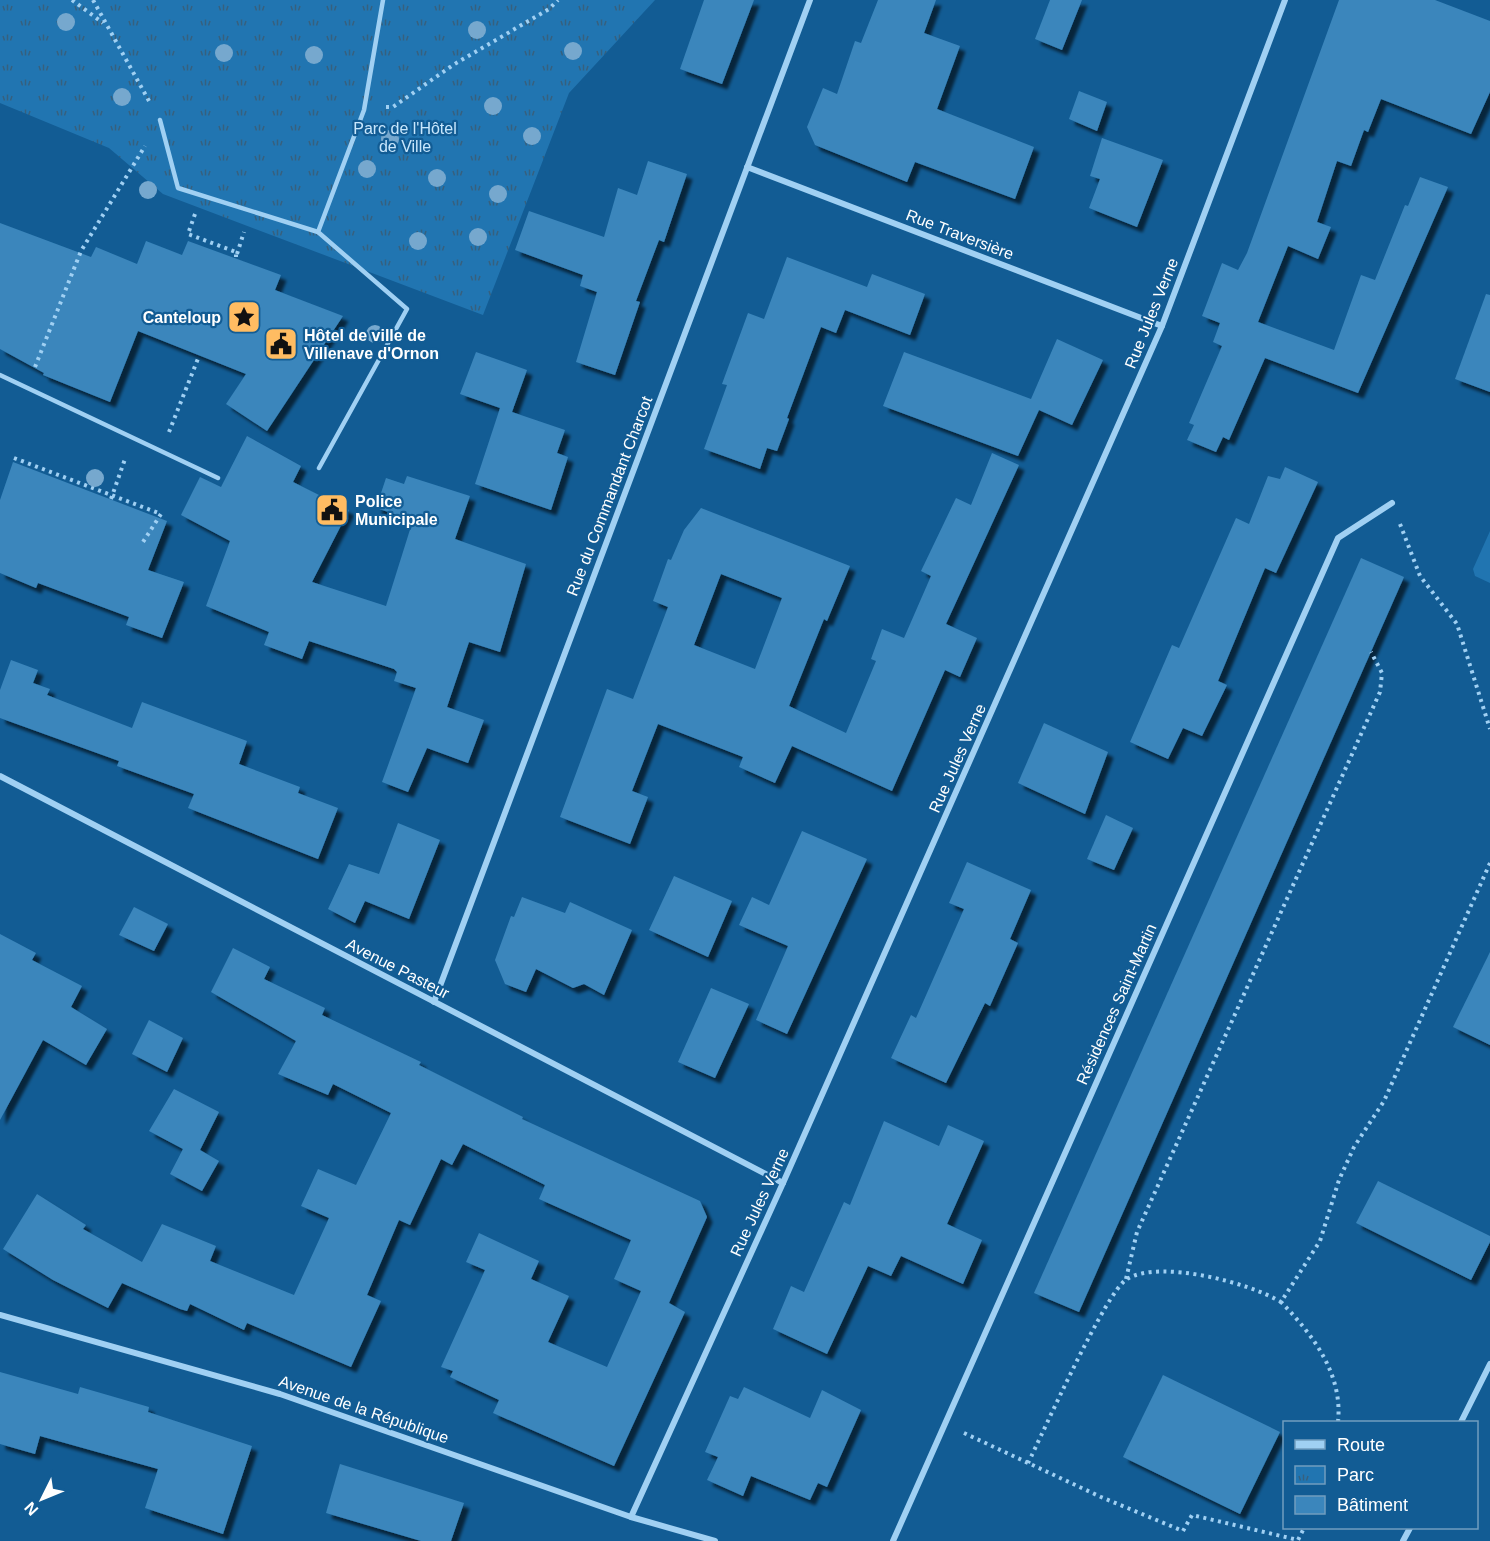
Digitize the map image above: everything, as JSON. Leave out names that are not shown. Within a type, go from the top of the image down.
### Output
[{"type":"street","name":"Rue du Commandant Charcot","points":[[434,1002],[810,0]]},
{"type":"street","name":"Rue Jules Verne","points":[[631,1517],[783,1183],[1162,326],[1285,0]]},
{"type":"street","name":"Rue Traversière","points":[[747,167],[1162,326]]},
{"type":"street","name":"Résidences Saint-Martin","points":[[893,1541],[1338,538],[1392,503]]},
{"type":"street","name":"Avenue Pasteur","points":[[0,776],[783,1183]]},
{"type":"street","name":"Avenue de la République","points":[[0,1315],[280,1394],[631,1517],[715,1541]]},
{"type":"street","points":[[1462,1421],[1490,1364]]},
{"type":"lane","points":[[318,232],[364,110],[383,0]]},
{"type":"lane","points":[[160,120],[178,188],[318,232],[406,309],[319,468]]},
{"type":"lane","points":[[0,375],[26,390],[218,478]]},
{"type":"path","points":[[72,0],[106,25]]},
{"type":"path","points":[[26,390],[81,251],[160,120],[93,0]]},
{"type":"path","points":[[364,110],[393,107],[453,65],[549,9],[558,0]]},
{"type":"path","points":[[202,195],[188,234],[236,252],[236,257]]},
{"type":"path","points":[[161,452],[199,356]]},
{"type":"path","points":[[111,499],[133,439]]},
{"type":"path","points":[[14,458],[161,514],[143,542]]},
{"type":"path","points":[[1392,503],[1420,576],[1457,624],[1490,729]]},
{"type":"path","points":[[1028,1463],[1106,1305],[1126,1279],[1137,1232],[1380,692],[1382,673],[1371,652]]},
{"type":"path","points":[[1281,1302],[1320,1241],[1340,1180],[1354,1147],[1384,1101],[1490,863]]},
{"type":"path","points":[[1126,1279],[1157,1272],[1197,1275],[1236,1283],[1281,1302],[1309,1331],[1326,1359],[1334,1384],[1338,1421]]},
{"type":"path","points":[[945,1424],[1183,1531],[1192,1515],[1298,1540],[1303,1529]]},
{"type":"green space","name":"Parc de l'Hôtel de Ville","points":[[0,0],[655,0],[569,93],[483,315],[163,194],[109,148],[0,103]]},
{"type":"green space","points":[[1490,531],[1490,583],[1475,576],[1473,569]]},
{"type":"building","points":[[704,0],[754,0],[722,84],[680,69]]},
{"type":"building","points":[[878,0],[936,0],[924,33],[960,46],[937,109],[1034,147],[1015,199],[915,162],[907,182],[815,145],[807,127],[823,88],[837,94],[855,41],[861,43]]},
{"type":"building","points":[[1050,0],[1082,0],[1062,50],[1035,39]]},
{"type":"building","points":[[1339,0],[1435,0],[1490,21],[1490,92],[1471,134],[1381,99],[1368,132],[1364,130],[1351,166],[1337,161],[1317,222],[1331,227],[1318,259],[1288,246],[1258,322],[1334,350],[1361,275],[1375,280],[1405,205],[1408,206],[1420,177],[1448,187],[1358,393],[1265,358],[1229,440],[1223,437],[1216,452],[1187,440],[1194,425],[1189,423],[1222,346],[1213,342],[1220,323],[1202,316],[1222,263],[1238,270],[1247,253]]},
{"type":"building","points":[[1079,91],[1107,102],[1097,131],[1069,119]]},
{"type":"building","points":[[1102,138],[1163,160],[1137,227],[1089,208],[1100,179],[1090,176]]},
{"type":"building","points":[[648,161],[687,174],[664,242],[659,240],[636,301],[640,302],[615,375],[576,362],[597,292],[580,286],[583,275],[515,250],[529,211],[604,237],[618,188],[637,195]]},
{"type":"building","points":[[0,223],[91,257],[96,247],[137,264],[146,241],[182,255],[188,241],[281,275],[275,290],[343,316],[267,431],[226,404],[246,374],[138,331],[110,402],[43,375],[44,373],[0,349]]},
{"type":"building","points":[[787,257],[867,287],[872,274],[925,294],[910,335],[845,310],[836,333],[821,327],[777,451],[767,448],[760,469],[704,449],[727,385],[722,384],[748,313],[764,319]]},
{"type":"building","points":[[1486,294],[1490,295],[1490,392],[1455,379]]},
{"type":"building","points":[[1057,339],[1103,360],[1072,425],[1039,410],[1018,456],[883,406],[904,352],[1031,399]]},
{"type":"building","points":[[476,352],[527,370],[512,412],[565,430],[557,453],[568,457],[551,510],[475,484],[500,408],[460,394]]},
{"type":"building","points":[[247,436],[301,466],[293,482],[349,510],[312,582],[386,606],[413,520],[376,508],[386,478],[404,484],[407,476],[470,496],[455,539],[526,564],[500,652],[469,642],[447,707],[484,720],[468,763],[427,748],[408,792],[382,782],[416,688],[394,681],[397,672],[394,669],[309,641],[302,659],[264,645],[269,632],[206,606],[230,541],[181,515],[200,477],[221,487]]},
{"type":"building","points":[[992,453],[1019,465],[946,624],[977,638],[960,677],[945,670],[892,791],[792,746],[775,783],[739,767],[743,757],[658,724],[632,791],[648,797],[630,844],[560,817],[607,689],[633,699],[668,607],[653,601],[668,559],[671,560],[684,530],[701,508],[850,566],[827,621],[824,619],[789,706],[846,733],[876,661],[871,659],[882,629],[904,638],[931,576],[921,571],[956,498],[971,505]],"holes":[[[721,574],[782,598],[755,669],[694,645]]]},
{"type":"building","points":[[13,462],[167,521],[148,570],[184,582],[162,638],[126,625],[129,617],[38,583],[36,588],[0,573],[0,500]]},
{"type":"building","points":[[1285,467],[1318,482],[1276,573],[1265,568],[1218,681],[1227,685],[1202,736],[1183,728],[1168,759],[1130,742],[1172,645],[1179,648],[1236,518],[1249,524],[1268,476],[1280,479]]},
{"type":"building","points":[[1361,558],[1404,577],[1079,1312],[1034,1293]]},
{"type":"building","points":[[11,660],[38,670],[33,683],[50,689],[47,695],[132,728],[142,702],[247,741],[239,764],[300,787],[298,793],[338,808],[318,859],[188,808],[194,794],[117,766],[119,761],[0,718],[0,690]]},
{"type":"building","points":[[1044,723],[1108,752],[1085,814],[1018,783]]},
{"type":"building","points":[[1106,815],[1133,828],[1114,870],[1087,859]]},
{"type":"building","points":[[398,823],[440,840],[409,919],[365,901],[355,923],[328,909],[349,864],[379,874]]},
{"type":"building","points":[[802,831],[867,859],[787,1034],[756,1020],[788,946],[739,925],[752,897],[769,905]]},
{"type":"building","points":[[967,862],[1031,890],[1010,939],[1018,943],[990,1006],[985,1003],[946,1083],[891,1058],[911,1015],[916,1018],[964,909],[949,903]]},
{"type":"building","points":[[674,876],[732,901],[708,957],[649,930]]},
{"type":"building","points":[[522,897],[565,913],[570,902],[632,930],[604,995],[584,984],[573,988],[536,969],[526,992],[505,984],[495,960],[511,916],[514,917]]},
{"type":"building","points":[[134,907],[168,924],[154,951],[119,935]]},
{"type":"building","points":[[0,934],[36,953],[32,960],[82,986],[71,1007],[107,1029],[86,1065],[43,1040],[0,1120]]},
{"type":"building","points":[[233,948],[270,967],[264,979],[325,1008],[322,1015],[421,1062],[419,1065],[523,1117],[522,1119],[700,1201],[707,1217],[669,1303],[685,1312],[614,1466],[493,1413],[499,1400],[450,1377],[453,1371],[441,1367],[485,1270],[466,1262],[479,1233],[539,1261],[531,1279],[569,1296],[548,1342],[607,1367],[641,1291],[614,1279],[631,1240],[539,1199],[545,1185],[463,1144],[452,1165],[441,1159],[410,1225],[399,1220],[367,1295],[381,1301],[351,1367],[247,1323],[244,1330],[190,1304],[187,1311],[180,1309],[122,1283],[108,1308],[53,1280],[3,1249],[37,1194],[86,1225],[83,1229],[142,1262],[162,1224],[216,1246],[210,1261],[294,1295],[329,1218],[301,1206],[318,1169],[356,1185],[391,1113],[333,1084],[328,1095],[278,1074],[296,1041],[211,992]]},
{"type":"building","points":[[1490,952],[1490,1045],[1453,1027]]},
{"type":"building","points":[[711,988],[749,1004],[715,1078],[678,1062]]},
{"type":"building","points":[[149,1020],[183,1038],[167,1072],[132,1054]]},
{"type":"building","points":[[174,1089],[219,1112],[200,1150],[219,1161],[202,1191],[170,1174],[183,1149],[149,1131]]},
{"type":"building","points":[[884,1121],[939,1146],[948,1125],[984,1141],[947,1224],[982,1240],[963,1284],[901,1256],[891,1276],[868,1266],[827,1354],[773,1329],[791,1286],[804,1292],[844,1202],[850,1205]]},
{"type":"building","points":[[1378,1181],[1490,1236],[1490,1242],[1471,1280],[1356,1223]]},
{"type":"building","points":[[0,1372],[78,1394],[80,1387],[149,1407],[148,1412],[252,1446],[223,1534],[145,1508],[158,1469],[40,1436],[35,1454],[0,1444]]},
{"type":"building","points":[[1163,1375],[1280,1432],[1240,1514],[1123,1457]]},
{"type":"building","points":[[744,1387],[810,1418],[822,1390],[861,1410],[827,1487],[818,1483],[810,1500],[751,1476],[743,1496],[707,1480],[718,1457],[705,1452],[730,1396],[738,1399]]},
{"type":"building","points":[[340,1464],[464,1503],[451,1541],[421,1541],[326,1513]]},
{"type":"place","name":"Canteloup","points":[[244,317]]},
{"type":"place","name":"Hôtel de ville de Villenave d'Ornon","points":[[281,344]]},
{"type":"place","name":"Police Municipale","points":[[332,510]]}]
